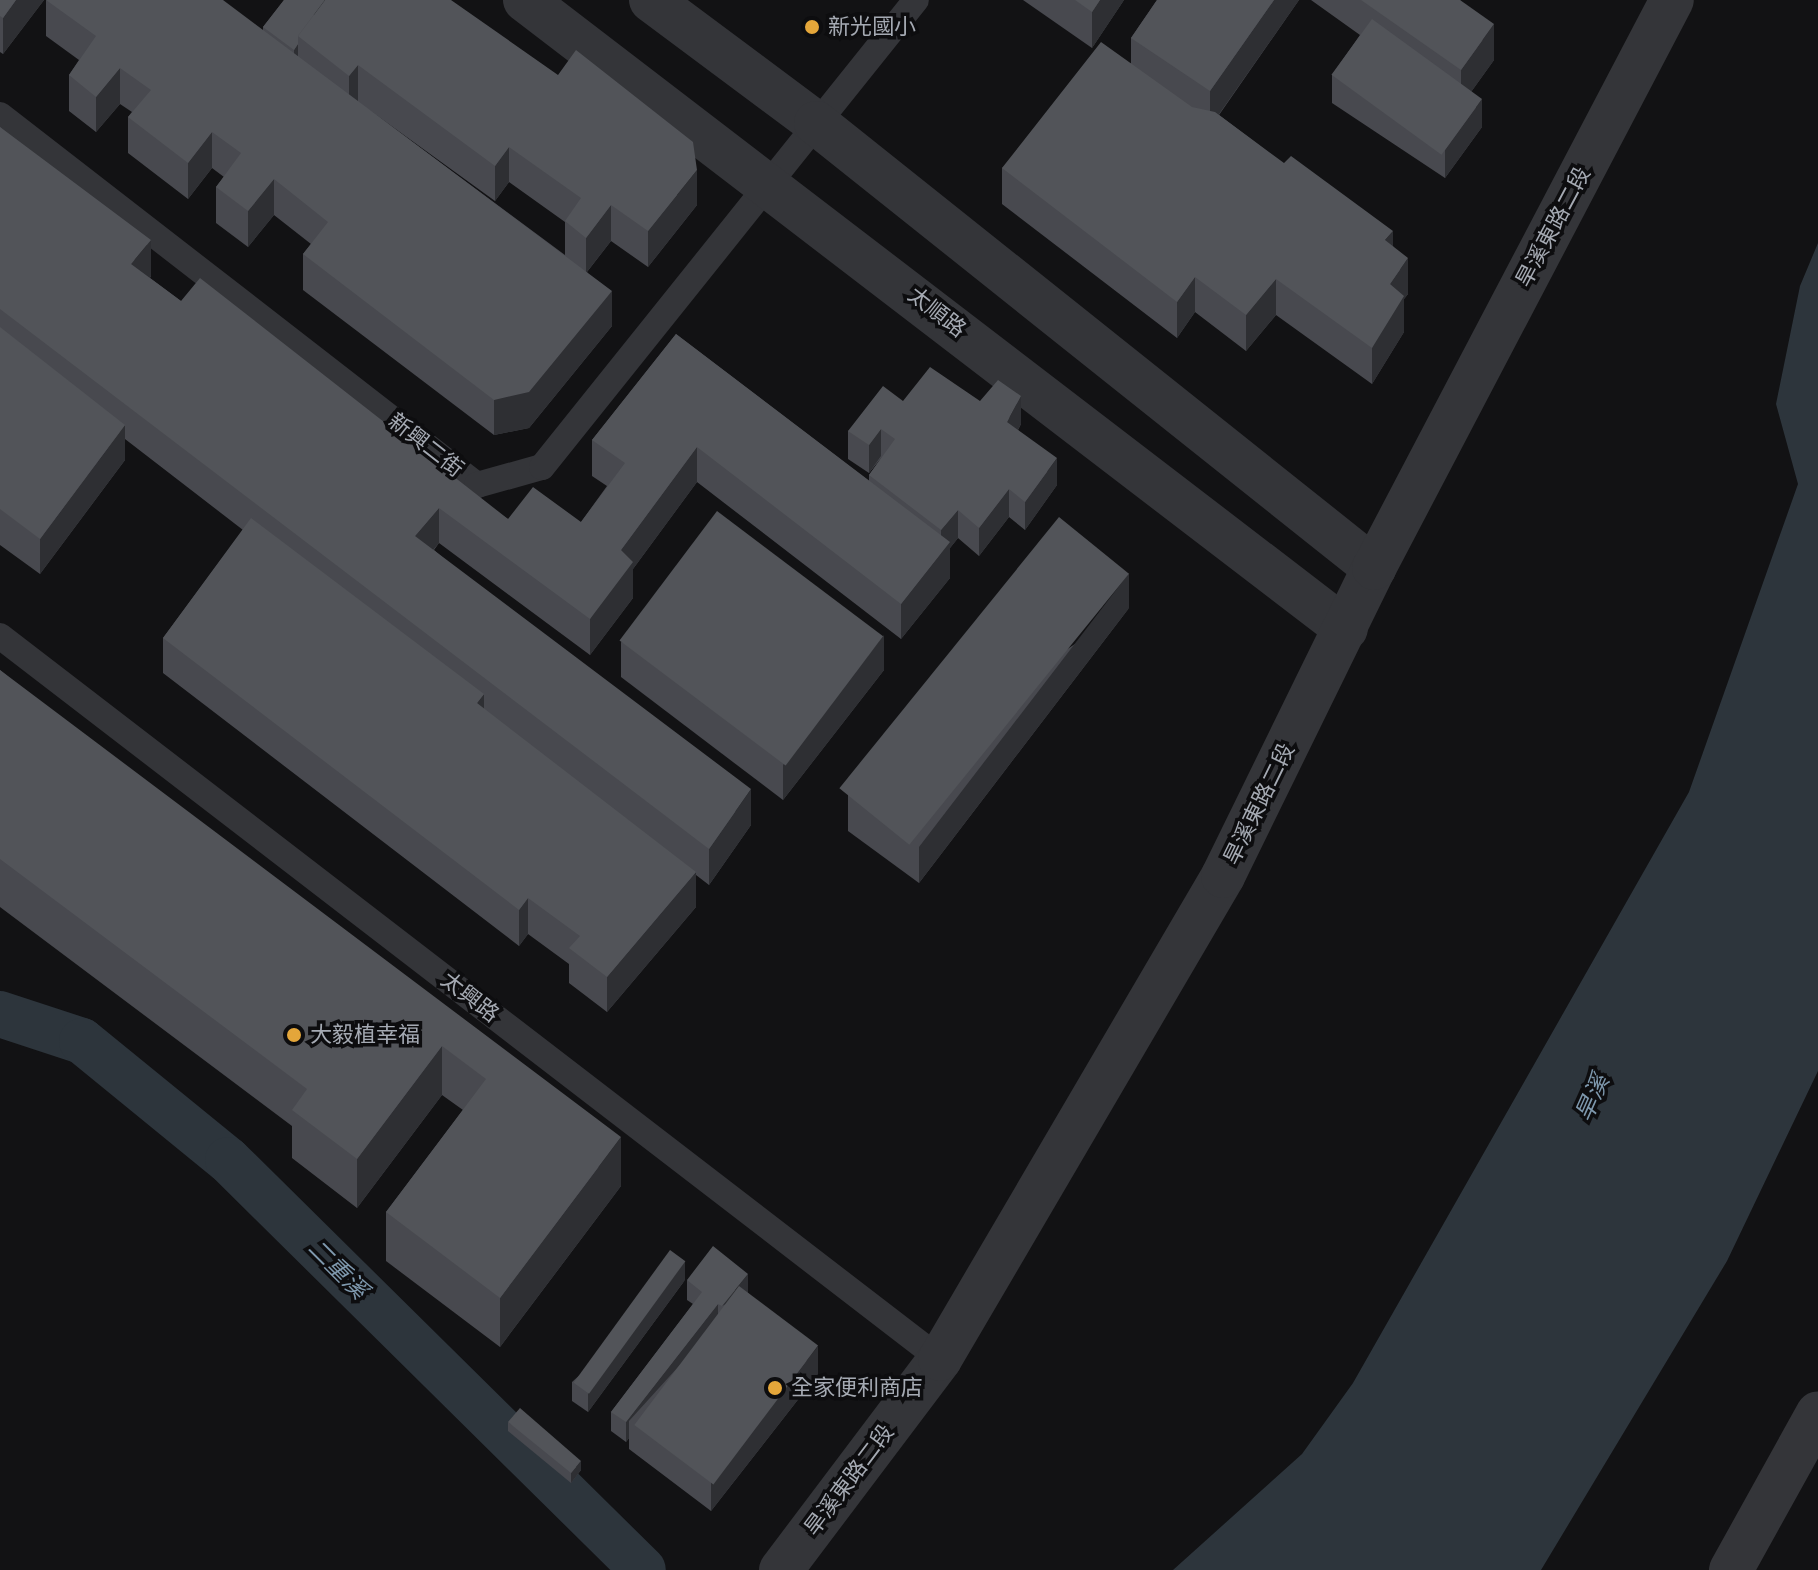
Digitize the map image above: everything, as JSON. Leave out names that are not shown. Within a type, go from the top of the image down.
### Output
[{"type":"street","name":"太順路","points":[[525,0],[770,183],[1346,629]]},
{"type":"street","points":[[651,0],[816,123],[1374,568]]},
{"type":"street","name":"旱溪東路二段","points":[[781,1570],[940,1359],[1223,876],[1374,568],[1672,0]]},
{"type":"street","points":[[1731,1570],[1818,1413]]},
{"type":"lane","name":"新興二街","points":[[0,115],[477,485],[542,467],[916,0]]},
{"type":"lane","name":"太興路","points":[[0,636],[940,1359]]},
{"type":"water","name":"旱溪","points":[[1818,243],[1818,1071],[1727,1261],[1541,1570],[1173,1570],[1302,1454],[1353,1383],[1689,792],[1798,484],[1776,404],[1800,286]]},
{"type":"building","points":[[0,0],[16,0],[3,18],[0,16]]},
{"type":"building","points":[[46,0],[223,0],[612,291],[529,392],[494,400],[303,254],[328,222],[274,179],[248,211],[216,187],[241,153],[212,132],[188,163],[128,117],[151,90],[120,68],[96,97],[69,75],[96,36]]},
{"type":"building","points":[[284,0],[325,0],[298,36],[294,50],[263,27]]},
{"type":"building","points":[[325,0],[451,0],[558,75],[576,50],[693,142],[697,170],[648,231],[611,205],[586,238],[565,221],[581,198],[509,147],[495,166],[358,65],[349,76],[298,36]]},
{"type":"building","points":[[1075,0],[1100,0],[1092,12]]},
{"type":"building","points":[[1157,0],[1274,0],[1210,91],[1131,38]]},
{"type":"building","points":[[1361,0],[1460,0],[1494,24],[1461,70]]},
{"type":"building","points":[[1372,19],[1482,99],[1441,155],[1331,75]]},
{"type":"building","points":[[1101,42],[1192,107],[1215,112],[1284,163],[1291,156],[1393,231],[1385,240],[1408,258],[1390,284],[1404,296],[1372,348],[1276,279],[1246,315],[1195,277],[1177,302],[1002,168]]},
{"type":"building","points":[[0,127],[151,240],[131,264],[181,301],[200,278],[508,519],[533,487],[581,522],[625,463],[592,440],[676,334],[950,542],[901,604],[697,447],[621,550],[633,562],[590,619],[439,508],[415,536],[751,789],[709,849],[0,309]]},
{"type":"building","points":[[0,327],[125,425],[40,539],[0,509]]},
{"type":"building","points":[[930,367],[980,401],[998,380],[1021,396],[1007,422],[1057,458],[1025,502],[1009,489],[979,528],[958,510],[941,530],[869,475],[895,439],[881,429],[869,445],[848,431],[883,386],[903,401]]},
{"type":"building","points":[[717,511],[883,636],[786,766],[620,640]]},
{"type":"building","points":[[1059,517],[1129,574],[909,845],[839,788]]},
{"type":"building","points":[[251,518],[484,694],[477,703],[696,872],[607,977],[569,948],[580,936],[528,898],[519,910],[163,638]]},
{"type":"building","name":"大毅植幸福","points":[[0,670],[621,1137],[500,1298],[386,1212],[486,1079],[442,1046],[357,1159],[292,1110],[307,1089],[0,859]]},
{"type":"building","points":[[713,1246],[748,1274],[722,1306],[718,1304],[626,1422],[611,1412],[702,1292],[687,1280]]},
{"type":"building","points":[[670,1250],[685,1261],[589,1394],[574,1383]]},
{"type":"building","points":[[739,1286],[818,1346],[713,1485],[634,1425]]},
{"type":"building","points":[[520,1408],[581,1461],[571,1473],[508,1422]]},
{"type":"waterway","name":"二重溪","points":[[0,1014],[82,1041],[228,1160],[643,1570]]},
{"type":"place","name":"新光國小","points":[[812,27]]},
{"type":"place","name":"大毅植幸福","points":[[294,1035]]},
{"type":"place","name":"全家便利商店","points":[[775,1388]]}]
